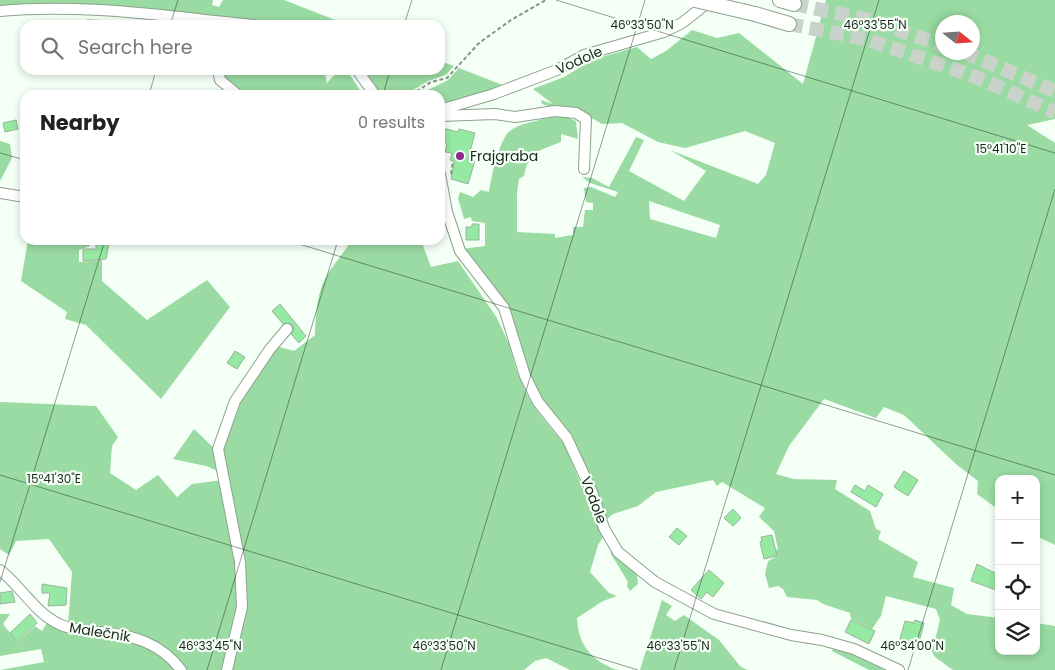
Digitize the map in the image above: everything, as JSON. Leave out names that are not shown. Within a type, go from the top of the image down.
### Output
[{"type":"highway","points":[[695,0],[789,24]]},
{"type":"highway","points":[[780,0],[794,4]]},
{"type":"street","name":"Vodole","points":[[445,109],[494,94],[557,70],[593,52],[664,32],[682,23],[712,0]]},
{"type":"street","points":[[0,11],[31,8],[112,11],[203,20]]},
{"type":"street","points":[[219,75],[220,80],[232,90]]},
{"type":"street","points":[[361,75],[371,90]]},
{"type":"street","points":[[445,116],[495,114],[515,117],[555,111],[576,113],[586,119],[584,169]]},
{"type":"street","points":[[0,193],[20,196]]},
{"type":"street","name":"Vodole","points":[[445,201],[460,251],[504,308],[525,376],[538,402],[567,438],[592,492],[604,528],[618,552],[655,582],[714,614],[790,635],[822,640],[854,649],[899,670]]},
{"type":"street","points":[[227,670],[242,607],[240,562],[218,449],[235,401],[286,329]]},
{"type":"street","name":"Malečnik","points":[[0,570],[17,584],[40,611],[56,623],[70,628],[119,634],[142,640],[167,654],[181,670]]},
{"type":"path","points":[[419,90],[432,82],[447,78],[479,43],[511,20],[546,0]]},
{"type":"path","points":[[451,171],[453,161]]},
{"type":"green space","points":[[0,0],[213,0],[212,5],[219,7],[223,0],[284,0],[335,20],[236,20],[196,16],[0,7]]},
{"type":"green space","points":[[826,0],[1055,0],[1055,119],[1027,125],[1055,143],[1055,545],[1040,538],[1040,475],[995,475],[995,507],[977,494],[978,481],[957,465],[904,415],[884,407],[876,418],[824,399],[789,446],[776,474],[794,479],[837,480],[835,489],[870,511],[876,529],[881,531],[878,539],[918,562],[913,577],[954,588],[951,605],[967,614],[995,618],[995,655],[1040,655],[1040,624],[1055,626],[1055,670],[953,670],[935,657],[932,652],[940,620],[936,609],[886,596],[881,616],[872,629],[851,619],[850,613],[823,604],[817,600],[787,597],[783,589],[778,586],[769,588],[765,574],[768,561],[776,557],[775,550],[778,549],[774,531],[759,517],[765,508],[722,482],[717,486],[713,480],[656,492],[638,506],[613,514],[606,520],[538,395],[507,319],[462,249],[485,246],[485,223],[472,221],[471,217],[464,219],[458,198],[460,192],[473,197],[481,190],[489,192],[496,159],[506,135],[524,124],[553,117],[562,117],[576,121],[578,139],[561,134],[561,142],[536,153],[529,161],[524,176],[519,179],[517,232],[555,234],[555,238],[573,235],[573,227],[583,227],[585,210],[593,210],[593,203],[586,202],[584,188],[591,187],[615,197],[618,192],[590,183],[582,177],[592,178],[609,187],[636,137],[644,140],[629,171],[684,201],[706,171],[670,150],[758,184],[766,175],[775,143],[745,131],[685,148],[658,142],[622,123],[602,124],[581,112],[558,109],[542,104],[541,100],[553,104],[533,89],[564,77],[594,59],[637,47],[651,59],[666,51],[692,30],[717,38],[739,33],[803,84]],"holes":[[[649,201],[720,225],[716,238],[650,219]]]},
{"type":"green space","points":[[445,63],[454,66],[446,75],[428,81],[413,90],[375,90],[364,75],[445,75]]},
{"type":"green space","points":[[459,68],[505,86],[445,105],[445,90],[428,90],[448,80]]},
{"type":"green space","points":[[325,75],[327,83],[334,75],[350,75],[360,90],[235,90],[220,76]]},
{"type":"green space","points":[[0,141],[10,144],[12,158],[0,181]]},
{"type":"green space","points":[[27,245],[90,245],[79,250],[79,262],[102,260],[102,281],[147,320],[207,280],[230,307],[161,399],[86,325],[65,319],[67,312],[21,281]]},
{"type":"green space","points":[[348,245],[423,245],[431,267],[458,261],[497,318],[510,346],[516,369],[526,393],[538,412],[564,444],[603,537],[598,545],[590,572],[609,593],[617,596],[603,601],[577,618],[578,628],[588,651],[600,662],[617,670],[570,670],[546,658],[535,661],[524,670],[185,670],[165,649],[68,625],[72,572],[49,539],[16,541],[9,555],[0,549],[0,402],[96,406],[118,437],[112,446],[110,473],[136,490],[158,475],[177,497],[192,484],[223,480],[221,451],[239,402],[276,346],[294,351],[315,335],[320,292],[331,269]]},
{"type":"green space","points":[[194,429],[216,450],[220,472],[206,466],[173,459]]},
{"type":"green space","points":[[611,550],[637,575],[638,584],[630,591],[627,586],[628,582],[611,554]]},
{"type":"green space","points":[[662,600],[672,606],[666,615],[675,621],[684,615],[719,640],[740,666],[747,670],[640,670]]},
{"type":"green space","points":[[0,614],[10,614],[3,624],[17,642],[35,626],[42,631],[47,623],[66,632],[121,637],[148,646],[178,670],[0,670],[44,662],[41,649],[0,656]]},
{"type":"green space","points":[[833,649],[849,653],[886,670],[869,670],[832,651]]},
{"type":"building","points":[[16,120],[18,129],[5,132],[3,123]]},
{"type":"building","name":"Frajgraba","points":[[445,129],[458,132],[459,129],[475,133],[468,159],[475,161],[468,184],[451,179],[454,162],[450,160],[452,153],[445,152],[447,144],[445,143]]},
{"type":"building","points":[[472,224],[479,224],[479,240],[466,240],[466,227],[472,227]]},
{"type":"building","points":[[96,245],[109,245],[106,259],[83,261],[83,249],[96,249]]},
{"type":"building","points":[[280,304],[306,336],[299,343],[291,334],[294,330],[292,324],[283,324],[272,311]]},
{"type":"building","points":[[235,351],[245,357],[237,369],[227,363]]},
{"type":"building","points":[[904,471],[918,480],[908,496],[894,487]]},
{"type":"building","points":[[855,485],[865,491],[868,485],[883,494],[876,507],[851,492]]},
{"type":"building","points":[[733,509],[741,518],[733,526],[724,518]]},
{"type":"building","points":[[677,528],[687,536],[679,545],[669,537]]},
{"type":"building","points":[[772,535],[777,556],[764,559],[760,542],[762,541],[761,537]]},
{"type":"building","points":[[977,564],[995,573],[995,590],[971,581]]},
{"type":"building","points":[[709,570],[724,583],[713,597],[707,592],[701,599],[691,590]]},
{"type":"building","points":[[42,584],[67,588],[66,605],[48,606],[50,593],[42,593]]},
{"type":"building","points":[[12,591],[15,602],[0,604],[0,593]]},
{"type":"building","points":[[30,614],[37,623],[17,641],[10,633]]},
{"type":"building","points":[[851,620],[875,631],[869,644],[845,632]]},
{"type":"building","points":[[915,620],[924,623],[917,650],[898,646],[905,621],[914,623]]},
{"type":"tunnel","points":[[794,4],[869,20],[935,43]]},
{"type":"tunnel","points":[[789,24],[866,39],[976,77],[1055,112]]},
{"type":"tunnel","points":[[980,59],[1055,91]]},
{"type":"place","name":"Frajgraba","points":[[460,156]]}]
